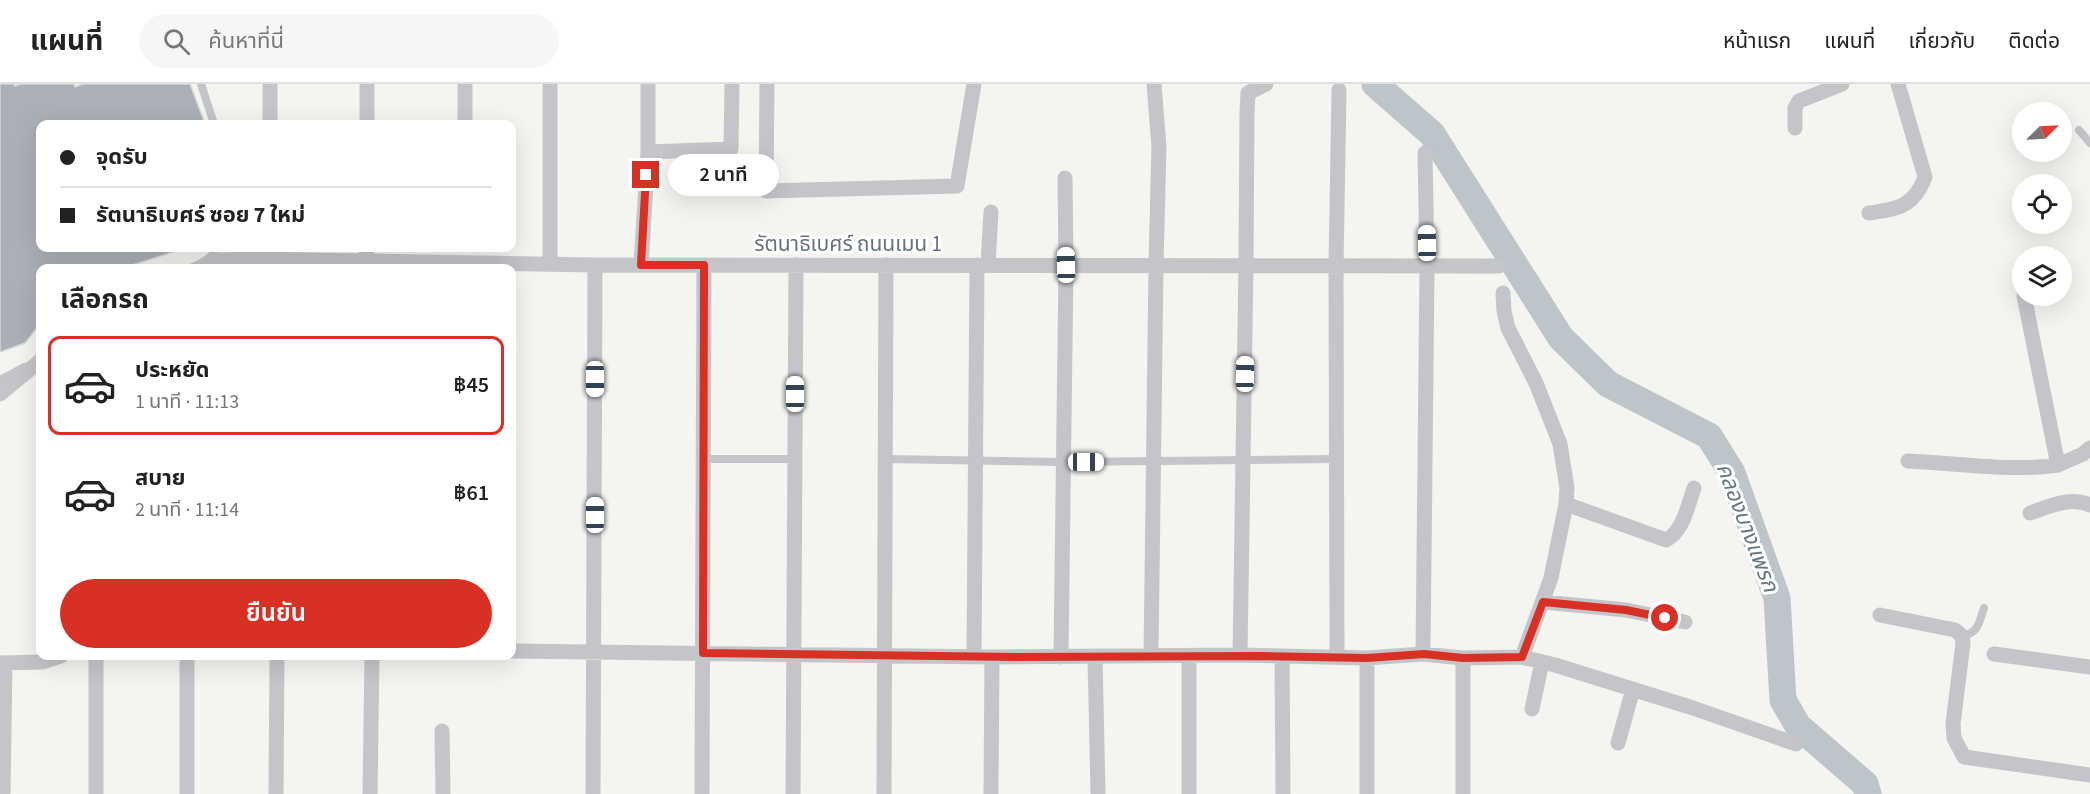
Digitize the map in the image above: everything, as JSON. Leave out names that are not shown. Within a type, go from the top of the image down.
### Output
[{"type":"street","points":[[270,84],[270,120]]},
{"type":"street","points":[[367,84],[367,120]]},
{"type":"street","points":[[465,84],[465,120]]},
{"type":"street","points":[[550,84],[550,264]]},
{"type":"street","points":[[641,265],[648,152],[648,84]]},
{"type":"street","points":[[648,152],[731,148],[732,84]]},
{"type":"street","points":[[767,84],[766,191],[957,186],[974,84]]},
{"type":"street","points":[[1151,656],[1159,147],[1154,84]]},
{"type":"street","points":[[1240,656],[1248,88],[1266,84]]},
{"type":"street","points":[[1795,128],[1795,108],[1799,101],[1842,84]]},
{"type":"street","points":[[1869,213],[1899,208],[1920,191],[1925,177],[1898,84]]},
{"type":"street","points":[[1337,657],[1336,266],[1339,90]]},
{"type":"street","points":[[1424,654],[1427,266],[1425,153]]},
{"type":"street","points":[[1061,657],[1065,178]]},
{"type":"street","points":[[974,657],[975,460],[982,265],[991,212]]},
{"type":"street","name":"รัตนาธิเบศร์ ถนนเมน 1","points":[[212,264],[223,260],[253,264],[269,254],[366,259],[466,255],[481,264]]},
{"type":"street","name":"รัตนาธิเบศร์ ถนนเมน 1","points":[[516,265],[1499,266]]},
{"type":"street","points":[[593,794],[596,265]]},
{"type":"street","points":[[702,794],[704,265]]},
{"type":"street","points":[[793,794],[796,265]]},
{"type":"street","points":[[884,794],[886,265]]},
{"type":"street","points":[[1503,293],[1508,328],[1536,383],[1560,444],[1567,488],[1566,504],[1551,578],[1522,657]]},
{"type":"street","points":[[2026,306],[2058,465]]},
{"type":"street","points":[[0,394],[36,364]]},
{"type":"street","points":[[1908,461],[2045,467],[2058,465],[2083,454],[2090,448]]},
{"type":"street","points":[[1566,504],[1666,540],[1674,537],[1694,488]]},
{"type":"street","points":[[2030,513],[2062,502],[2083,501],[2090,505]]},
{"type":"street","points":[[1543,602],[1626,610],[1685,622]]},
{"type":"street","points":[[1880,615],[1955,630],[1962,636],[1953,724],[1954,738],[1964,757],[2090,775]]},
{"type":"street","points":[[516,651],[974,657],[1367,658],[1424,654],[1463,658],[1522,657],[1633,689],[1749,726],[1796,744]]},
{"type":"street","points":[[1994,654],[2090,667]]},
{"type":"street","points":[[1282,656],[1282,794]]},
{"type":"street","points":[[991,794],[992,657]]},
{"type":"street","points":[[1095,657],[1098,794]]},
{"type":"street","points":[[1189,657],[1189,794]]},
{"type":"street","points":[[1367,658],[1367,794]]},
{"type":"street","points":[[1463,658],[1463,794]]},
{"type":"street","points":[[3,794],[3,663],[49,660]]},
{"type":"street","points":[[96,660],[96,794]]},
{"type":"street","points":[[187,660],[187,794]]},
{"type":"street","points":[[276,794],[277,660]]},
{"type":"street","points":[[370,794],[372,660]]},
{"type":"street","points":[[1532,709],[1542,662]]},
{"type":"street","points":[[1618,743],[1633,689]]},
{"type":"street","points":[[442,731],[443,794]]},
{"type":"lane","points":[[201,84],[213,120]]},
{"type":"lane","points":[[2079,130],[2090,143]]},
{"type":"lane","points":[[201,264],[216,252]]},
{"type":"lane","points":[[0,380],[36,358]]},
{"type":"lane","points":[[704,459],[795,459]]},
{"type":"lane","points":[[885,459],[1064,462],[1336,459]]},
{"type":"lane","points":[[1962,636],[1977,630],[1984,608]]},
{"type":"building","points":[[0,84],[14,84],[15,86],[74,84],[75,87],[83,84],[190,84],[204,120],[36,120],[36,252],[173,252],[135,264],[36,264],[36,329],[25,343],[0,352]]},
{"type":"waterway","name":"คลองบางแพรก","points":[[1375,84],[1432,134],[1561,338],[1608,384],[1709,436],[1732,473],[1777,598],[1783,700],[1798,726],[1865,784],[1868,794]]},
{"type":"route","points":[[646,175],[641,265],[704,265],[703,653],[1367,658],[1424,654],[1463,658],[1522,657],[1543,602],[1626,610],[1665,618]]}]
